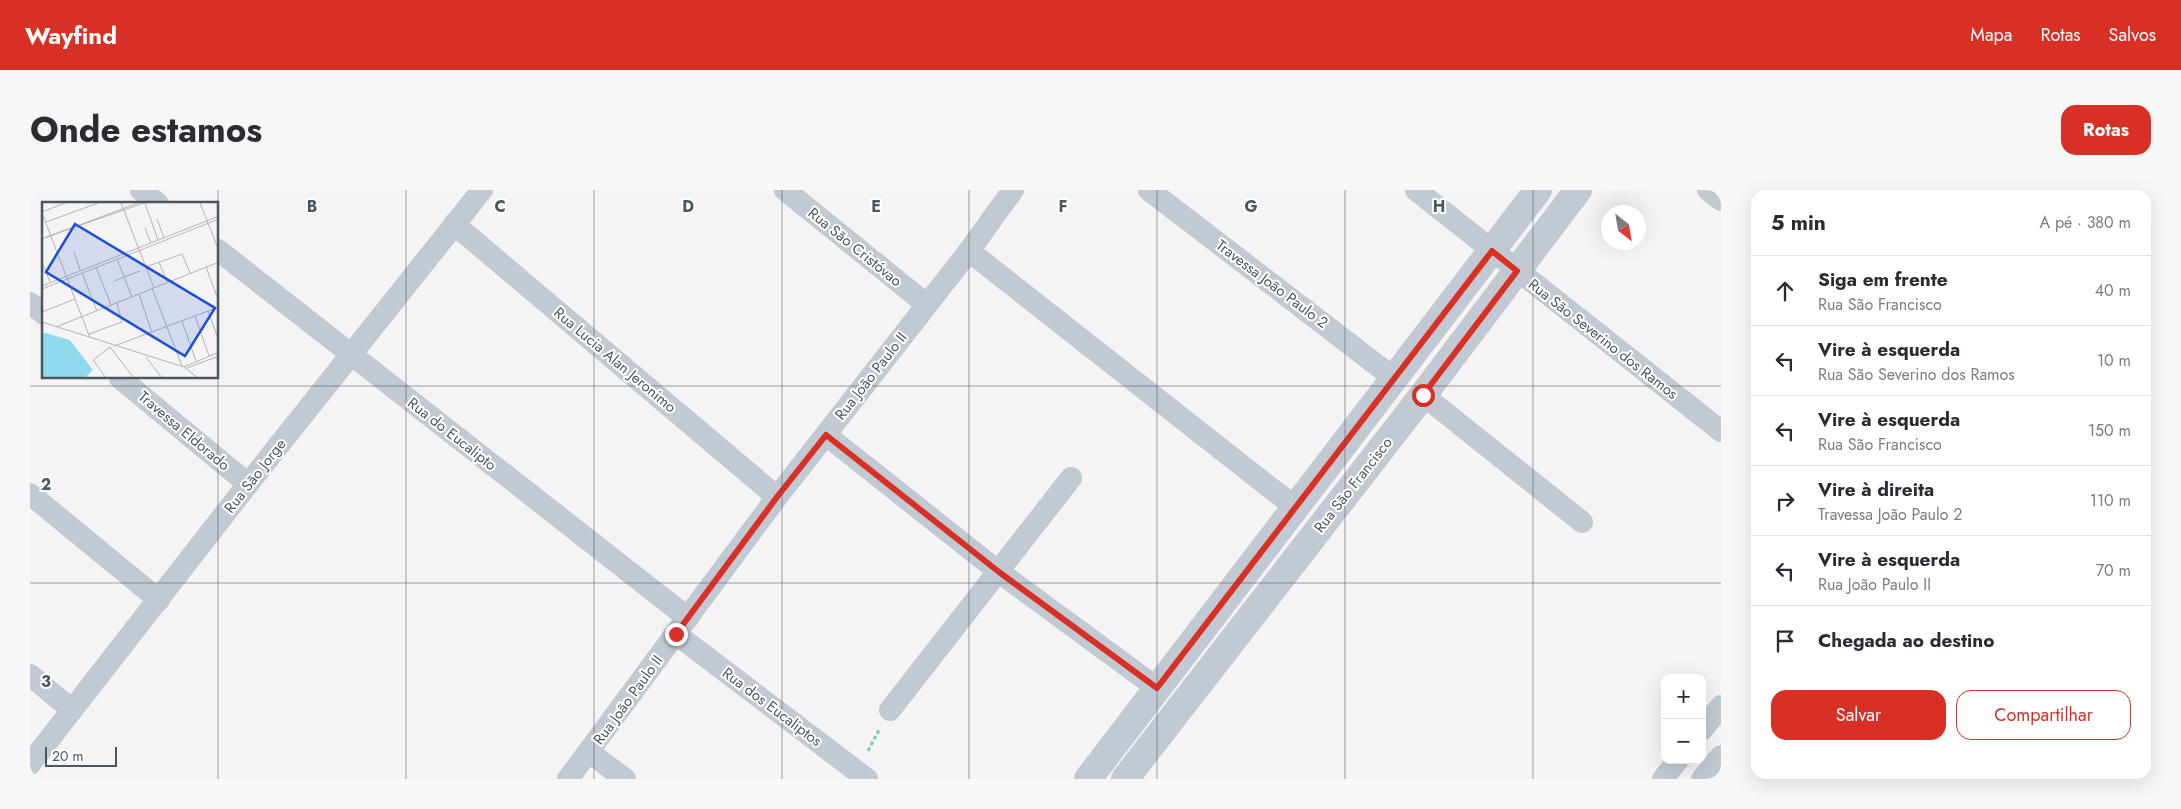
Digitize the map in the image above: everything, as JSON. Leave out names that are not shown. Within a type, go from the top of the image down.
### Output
[{"type":"street","points":[[140,190],[155,202]]},
{"type":"street","name":"Rua São Jorge","points":[[30,764],[248,484],[482,190]]},
{"type":"street","name":"Rua São Cristóvao","points":[[785,190],[926,304]]},
{"type":"street","name":"Rua João Paulo II","points":[[568,779],[777,497],[968,251],[1013,190]]},
{"type":"street","name":"Travessa João Paulo 2","points":[[1149,190],[1395,379]]},
{"type":"street","name":"Rua São Severino dos Ramos","points":[[1416,190],[1721,431]]},
{"type":"street","name":"Rua São Francisco","points":[[1088,779],[1538,190]]},
{"type":"street","name":"Rua São Francisco","points":[[1125,779],[1423,395],[1578,190]]},
{"type":"street","points":[[1708,190],[1721,200]]},
{"type":"street","name":"Rua Lucia Alan Jeronimo","points":[[454,224],[777,497]]},
{"type":"street","name":"Rua do Eucalipto","points":[[219,251],[351,355],[682,626]]},
{"type":"street","name":"Rua São Francisco","points":[[968,251],[1296,508]]},
{"type":"street","points":[[30,303],[42,312]]},
{"type":"street","name":"Travessa Eldorado","points":[[121,379],[248,484]]},
{"type":"street","points":[[1423,395],[1582,522]]},
{"type":"street","points":[[826,435],[999,572],[1157,688]]},
{"type":"street","points":[[890,710],[1071,478]]},
{"type":"street","points":[[30,494],[159,600]]},
{"type":"street","name":"Rua dos Eucaliptos","points":[[682,626],[858,776]]},
{"type":"street","points":[[30,675],[72,710]]},
{"type":"street","points":[[1706,725],[1721,706]]},
{"type":"street","points":[[589,752],[625,779]]},
{"type":"street","points":[[1702,779],[1721,756]]},
{"type":"street","points":[[1664,779],[1675,764]]},
{"type":"path","points":[[858,776],[890,710]]},
{"type":"route","points":[[676,634],[777,497],[826,435],[999,572],[1157,688],[1492,251],[1517,271],[1423,395]]}]
